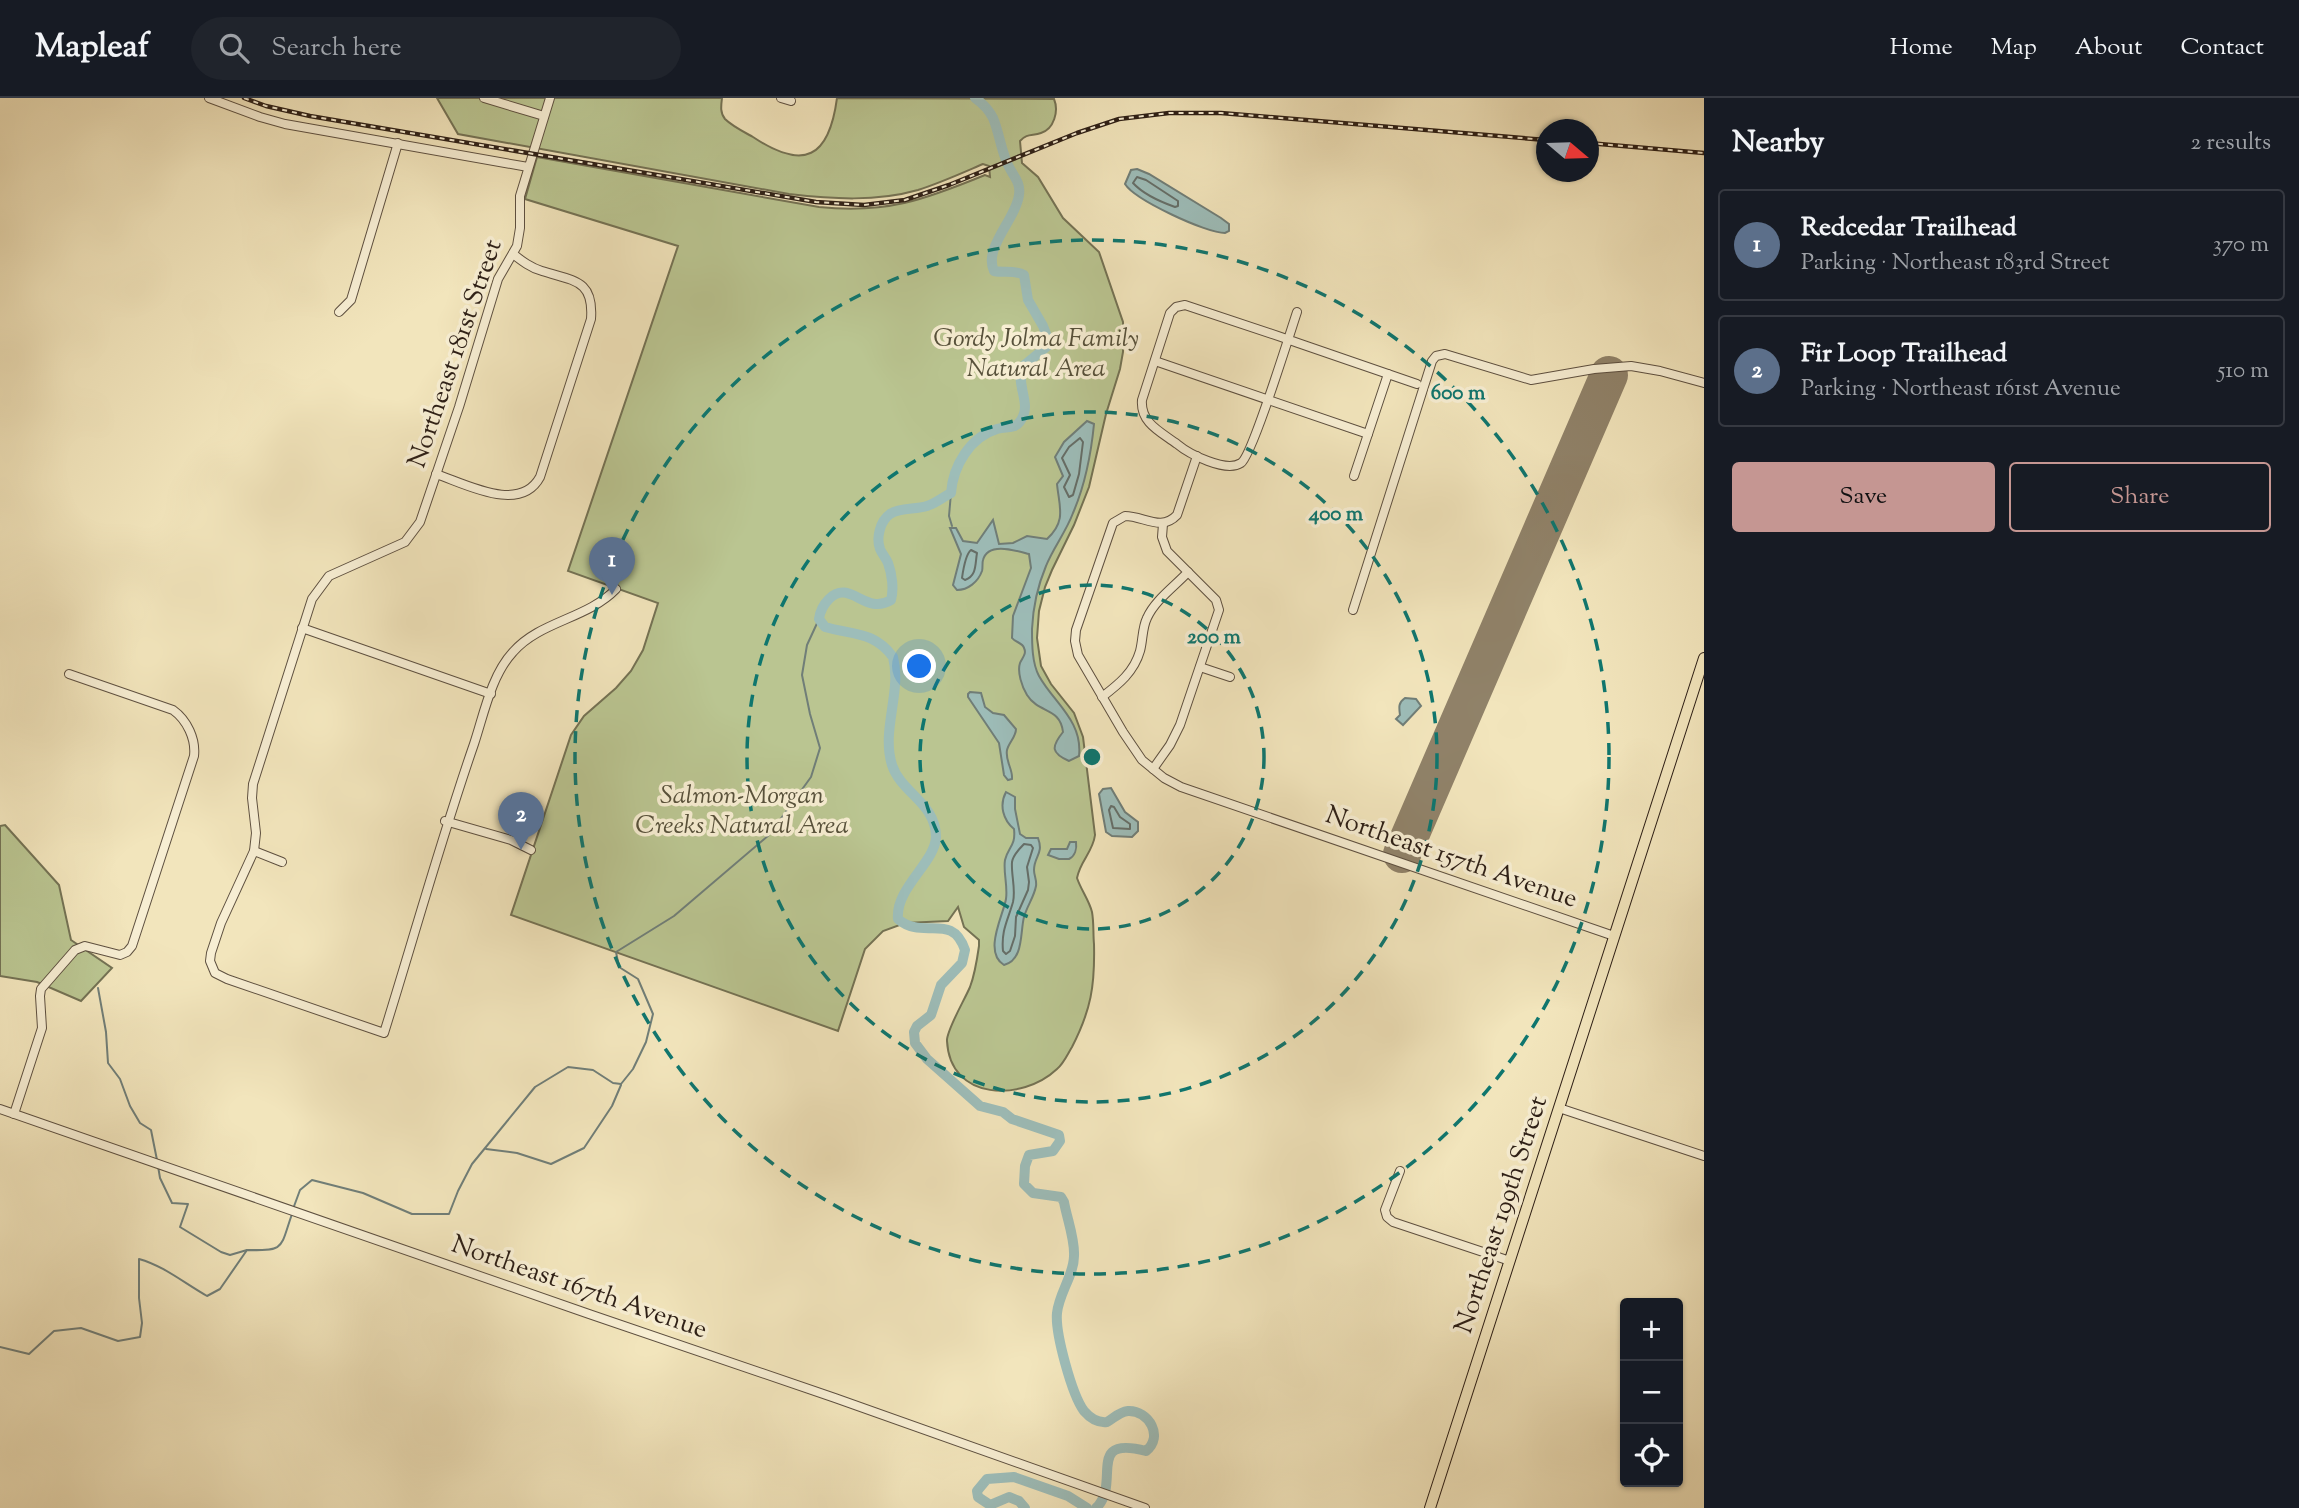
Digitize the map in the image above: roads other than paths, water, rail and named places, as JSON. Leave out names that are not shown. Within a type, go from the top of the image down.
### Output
[{"type":"main road","name":"Northeast 199th Street","points":[[1430,1508],[1704,658]]},
{"type":"street","points":[[209,98],[285,124],[528,167]]},
{"type":"street","points":[[484,98],[544,116]]},
{"type":"street","name":"Northeast 181st Street","points":[[254,851],[256,833],[251,798],[253,784],[286,694],[312,599],[322,582],[336,572],[398,546],[411,536],[423,513],[498,279],[513,254],[519,235],[520,196],[550,98]]},
{"type":"street","points":[[781,98],[791,101]]},
{"type":"street","points":[[339,312],[351,300],[398,144]]},
{"type":"street","points":[[436,474],[508,496],[526,493],[535,486],[540,477],[591,319],[592,304],[583,285],[575,279],[534,268],[513,254]]},
{"type":"street","points":[[1297,312],[1287,340],[1249,455],[1241,464],[1227,466],[1197,456],[1186,451],[1149,423],[1142,412],[1142,400],[1170,313],[1179,305],[1185,305],[1287,340],[1417,384]]},
{"type":"street","points":[[1353,610],[1432,361],[1439,354],[1531,380],[1594,369],[1631,366],[1704,383]]},
{"type":"street","points":[[1155,361],[1368,434]]},
{"type":"street","points":[[1354,475],[1388,374]]},
{"type":"street","points":[[1153,769],[1180,725],[1218,617],[1219,606],[1216,600],[1166,548],[1162,537],[1163,524],[1177,515],[1197,456]]},
{"type":"street","name":"Northeast 157th Avenue","points":[[1163,524],[1129,515],[1118,518],[1110,529],[1076,630],[1075,641],[1078,655],[1142,760],[1181,787],[1614,936]]},
{"type":"street","points":[[1102,697],[1122,682],[1131,671],[1140,651],[1143,629],[1149,613],[1188,572]]},
{"type":"street","points":[[282,862],[254,851],[211,953],[210,961],[215,973],[384,1033],[421,901],[503,665],[522,643],[594,607],[616,589]]},
{"type":"street","points":[[302,628],[491,694]]},
{"type":"street","points":[[1200,667],[1230,677]]},
{"type":"street","points":[[14,1114],[42,1028],[40,996],[46,982],[75,950],[85,946],[120,955],[132,946],[196,744],[181,715],[173,710],[69,674]]},
{"type":"street","points":[[447,822],[511,840],[531,850]]},
{"type":"street","name":"Northeast 167th Avenue","points":[[0,1108],[1145,1508]]},
{"type":"street","points":[[1559,1108],[1704,1156]]},
{"type":"street","points":[[1400,1171],[1385,1210],[1387,1217],[1394,1223],[1510,1261]]},
{"type":"water","points":[[1137,169],[1221,218],[1229,224],[1229,231],[1216,232],[1203,228],[1131,191],[1125,184],[1131,170]]},
{"type":"water","points":[[1087,421],[1094,424],[1084,481],[1070,520],[1043,573],[1036,597],[1032,629],[1033,653],[1039,676],[1077,733],[1079,756],[1069,761],[1055,749],[1063,732],[1058,718],[1032,701],[1023,688],[1019,667],[1025,650],[1012,638],[1013,616],[1031,568],[1029,554],[1003,549],[991,551],[986,554],[982,571],[975,582],[965,589],[957,590],[953,585],[961,554],[950,528],[956,528],[963,541],[977,543],[993,520],[999,544],[1013,543],[1027,536],[1047,539],[1057,526],[1060,513],[1057,484],[1063,476],[1055,457],[1064,442]]},
{"type":"water","points":[[970,692],[981,693],[985,707],[993,713],[1004,715],[1016,729],[1007,750],[1012,779],[1008,780],[1004,775],[999,743],[968,697]]},
{"type":"water","points":[[1405,698],[1416,699],[1421,706],[1403,725],[1396,719],[1400,715],[1400,703]]},
{"type":"water","points":[[1111,788],[1125,812],[1138,822],[1138,831],[1132,837],[1112,836],[1106,832],[1099,794],[1103,789]]},
{"type":"water","points":[[1006,792],[1015,797],[1020,834],[1026,838],[1038,838],[1040,848],[1034,865],[1036,886],[1024,917],[1018,952],[1015,958],[1004,965],[995,952],[995,943],[1006,899],[1005,860],[1014,835],[1014,829],[1003,812]]},
{"type":"water","points":[[1070,842],[1076,842],[1076,847],[1069,859],[1048,855],[1051,849],[1067,849]]},
{"type":"waterway","points":[[975,98],[993,118],[1019,190],[1017,204],[996,243],[992,262],[994,271],[1024,275],[1028,300],[1050,344],[1022,367],[1025,408],[1019,423],[987,433],[971,446],[959,463],[951,493],[927,506],[894,512],[884,521],[878,540],[891,572],[891,600],[873,604],[851,594],[837,594],[825,604],[819,619],[825,627],[862,635],[878,642],[893,657],[895,684],[889,738],[892,765],[896,775],[930,815],[936,837],[929,856],[908,886],[899,908],[898,919],[917,928],[953,932],[965,950],[962,963],[941,985],[931,1015],[917,1026],[914,1032],[915,1043],[927,1059],[980,1106],[1003,1112],[1012,1119],[1059,1135],[1060,1141],[1053,1151],[1029,1155],[1024,1184],[1033,1193],[1061,1197],[1064,1202],[1074,1249],[1073,1263],[1060,1298],[1057,1322],[1070,1378],[1079,1403],[1092,1418],[1107,1422],[1128,1411],[1142,1415],[1152,1425],[1154,1439],[1146,1451],[1127,1448],[1116,1450],[1110,1456],[1106,1487],[1096,1508]]},
{"type":"waterway","points":[[951,493],[949,516],[952,526]]},
{"type":"waterway","points":[[293,1209],[300,1190],[312,1180],[363,1193],[412,1214],[449,1214],[472,1164],[535,1087],[568,1067],[593,1070],[613,1083],[621,1084],[633,1069],[646,1042],[653,1014],[638,979],[619,967],[616,952],[674,916],[769,835],[811,777],[820,748],[802,675],[807,645],[819,619]]},
{"type":"waterway","points":[[98,988],[106,1032],[108,1063],[120,1079],[140,1123],[151,1130],[157,1160]]},
{"type":"waterway","points":[[486,1149],[517,1153],[551,1164],[584,1148],[612,1106],[621,1085]]},
{"type":"waterway","points":[[158,1166],[160,1178],[172,1203],[188,1204],[180,1227],[221,1252],[230,1255],[247,1250]]},
{"type":"waterway","points":[[0,1347],[29,1354],[54,1331],[81,1328],[118,1341],[140,1337],[142,1323],[139,1259],[165,1270],[207,1296],[220,1289],[247,1250],[269,1250],[280,1245],[292,1214]]},
{"type":"waterway","points":[[1025,1508],[1019,1501],[1009,1497],[990,1505],[978,1497],[977,1491],[987,1479],[1014,1477],[1068,1496],[1087,1508]]},
{"type":"railway","points":[[244,98],[310,116],[816,202],[864,205],[905,200],[1119,119],[1169,113],[1221,113],[1536,139]]},
{"type":"railway","points":[[1599,144],[1704,153]]},
{"type":"place","name":"Redcedar Trailhead","points":[[612,595]]},
{"type":"place","name":"Fir Loop Trailhead","points":[[521,850]]},
{"type":"park label","name":"Gordy Jolma Family Natural Area","points":[[1036,354]]},
{"type":"park label","name":"Salmon-Morgan Creeks Natural Area","points":[[742,811]]}]
